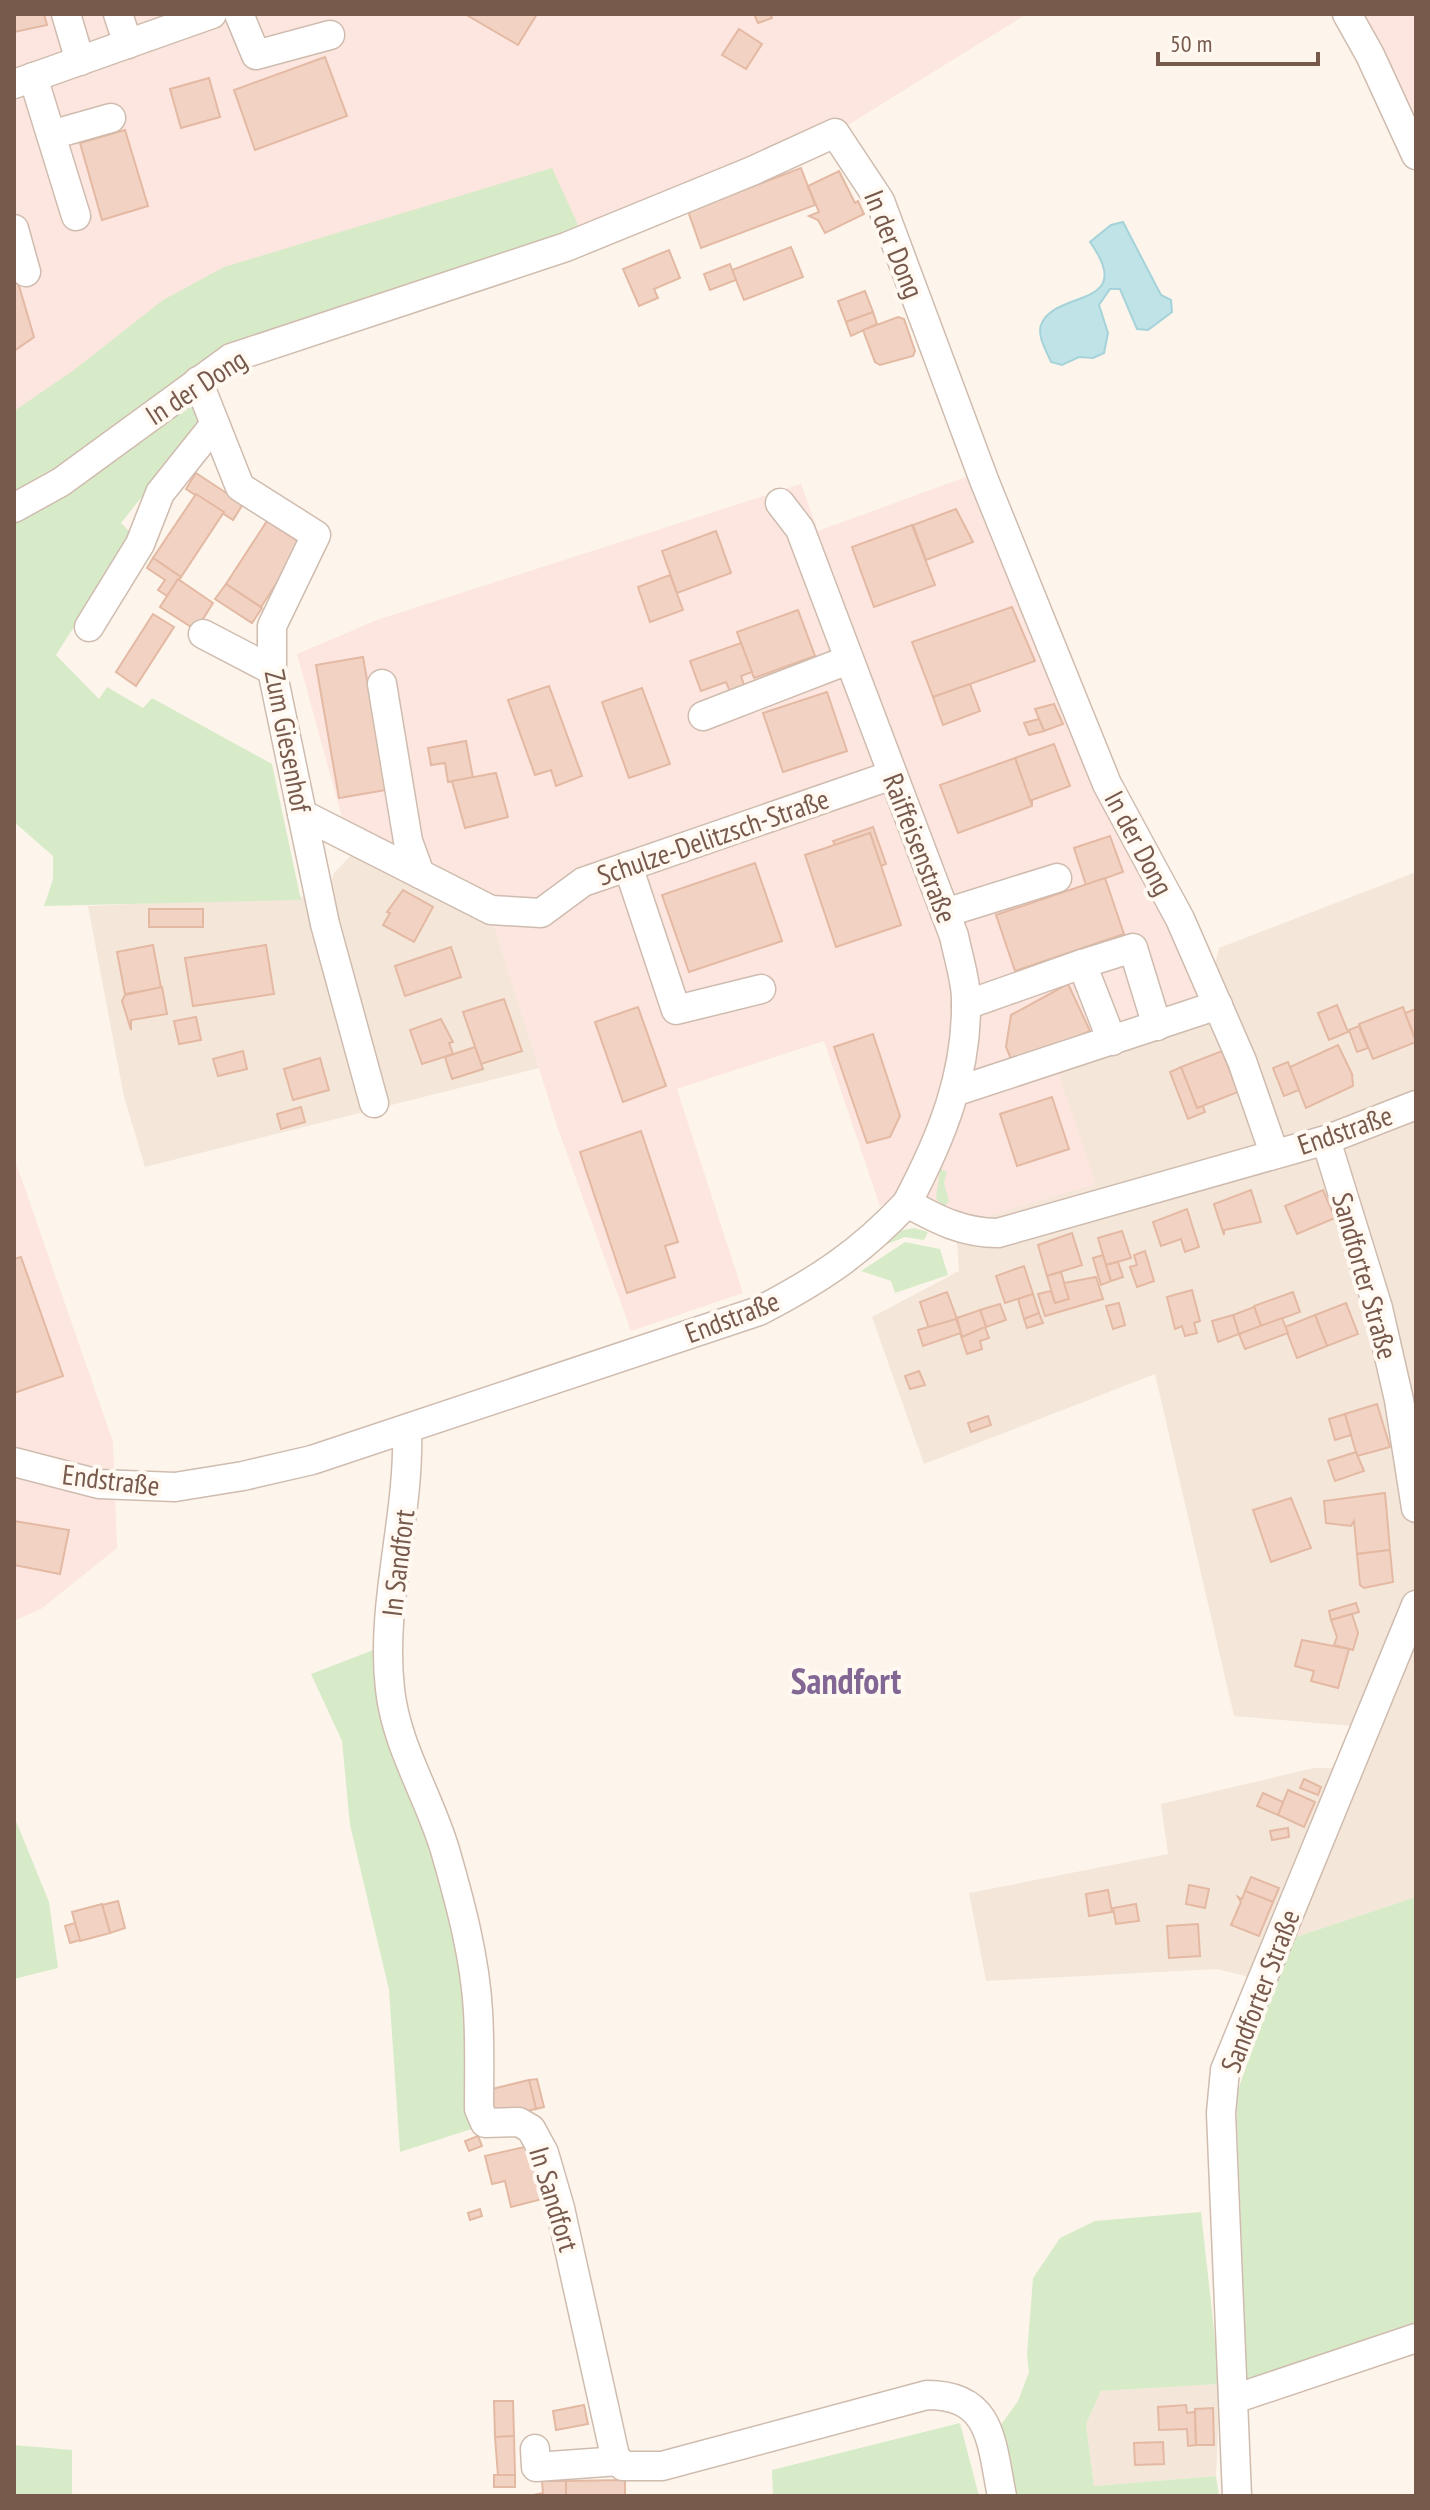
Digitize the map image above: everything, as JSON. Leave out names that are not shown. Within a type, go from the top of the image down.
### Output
[{"type":"street","points":[[66,14],[80,61]]},
{"type":"street","points":[[118,14],[128,44]]},
{"type":"street","points":[[76,216],[51,135],[23,80],[212,14]]},
{"type":"street","points":[[239,14],[256,55],[330,35]]},
{"type":"street","points":[[1347,14],[1370,55],[1416,155]]},
{"type":"street","points":[[51,135],[111,118]]},
{"type":"street","name":"In der Dong","points":[[14,508],[61,482],[231,358],[566,247],[752,171],[835,133],[880,201],[984,480],[1107,784],[1180,919],[1242,1061],[1274,1153]]},
{"type":"street","points":[[14,229],[26,272]]},
{"type":"street","name":"Zum Giesenhof","points":[[198,381],[240,487],[316,535],[272,626],[272,670],[325,924],[374,1103]]},
{"type":"street","points":[[89,627],[140,544],[160,493],[215,424]]},
{"type":"street","name":"Raiffeisenstraße","points":[[780,503],[800,529],[954,936],[966,1005],[964,1049],[957,1091],[936,1148],[907,1203]]},
{"type":"street","points":[[203,634],[272,670]]},
{"type":"street","points":[[703,716],[848,660]]},
{"type":"street","points":[[382,684],[408,841],[420,874]]},
{"type":"street","name":"Schulze-Delitzsch-Straße","points":[[420,874],[491,910],[541,913],[583,882],[892,775]]},
{"type":"street","points":[[302,814],[420,874]]},
{"type":"street","points":[[628,866],[676,1010],[761,989]]},
{"type":"street","points":[[945,913],[1057,878]]},
{"type":"street","points":[[966,1005],[1133,948],[1157,1026]]},
{"type":"street","points":[[1082,964],[1112,1041]]},
{"type":"street","points":[[957,1091],[1218,1005]]},
{"type":"street","name":"Endstraße","points":[[14,1462],[99,1484],[175,1487],[312,1460],[759,1311],[823,1278],[879,1233],[907,1203],[950,1226],[975,1233],[998,1233],[1326,1140],[1416,1105]]},
{"type":"street","name":"Sandforter Straße","points":[[1326,1140],[1378,1308],[1399,1400],[1416,1508]]},
{"type":"street","name":"In Sandfort","points":[[407,1429],[406,1494],[388,1655],[392,1703],[398,1727],[444,1847],[466,1936],[478,2009],[479,2109],[485,2123],[519,2122],[531,2129],[544,2153],[560,2208],[619,2461]]},
{"type":"street","name":"Sandforter Straße","points":[[1237,2496],[1221,2113],[1225,2070],[1416,1605]]},
{"type":"street","points":[[1234,2399],[1416,2338]]},
{"type":"street","points":[[535,2449],[536,2467],[619,2461],[623,2466],[637,2468],[662,2466],[927,2395],[951,2395],[975,2407],[986,2426],[1002,2496]]},
{"type":"shaded area","points":[[14,14],[1027,14],[835,133],[286,337],[14,502]]},
{"type":"shaded area","points":[[1347,14],[1416,14],[1416,155]]},
{"type":"shaded area","points":[[974,474],[1204,1011],[1056,1066],[1096,1184],[982,1218],[955,1216],[914,1192],[880,1206],[824,1041],[677,1089],[743,1293],[631,1331],[558,1129],[494,926],[374,858],[352,854],[297,654],[377,620],[801,484],[818,531]]},
{"type":"shaded area","points":[[352,854],[374,858],[494,926],[539,1068],[145,1167],[124,1097],[88,906],[300,897],[328,892],[334,873]]},
{"type":"shaded area","points":[[1416,872],[1416,1897],[1290,1939],[1262,1980],[1217,1969],[986,1981],[969,1893],[1168,1854],[1161,1804],[1314,1768],[1340,1768],[1352,1726],[1234,1716],[1155,1374],[924,1464],[872,1317],[959,1271],[955,1216],[1056,1066],[1203,1011],[1219,948]]},
{"type":"shaded area","points":[[14,1157],[113,1442],[117,1548],[41,1609],[14,1621]]},
{"type":"shaded area","points":[[1220,2384],[1216,2476],[1094,2486],[1086,2424],[1101,2391]]},
{"type":"green space","points":[[552,168],[580,229],[287,323],[227,348],[14,497],[14,411],[74,370],[163,300],[224,267]]},
{"type":"green space","points":[[191,400],[199,425],[121,523],[133,535],[56,655],[99,699],[107,687],[143,708],[152,698],[272,764],[301,900],[44,906],[53,879],[53,856],[14,822],[14,518]]},
{"type":"green space","points":[[940,1169],[947,1172],[944,1183],[949,1201],[943,1207],[936,1198]]},
{"type":"green space","points":[[914,1228],[928,1232],[924,1240],[905,1237],[882,1246],[899,1231]]},
{"type":"green space","points":[[905,1242],[940,1249],[948,1275],[895,1293],[891,1281],[861,1271]]},
{"type":"green space","points":[[381,1647],[462,1945],[478,2127],[400,2152],[389,1990],[350,1825],[342,1741],[311,1674]]},
{"type":"green space","points":[[14,1816],[49,1902],[58,1968],[14,1979]]},
{"type":"green space","points":[[1416,1897],[1416,2333],[1247,2383],[1236,2096],[1290,1939]]},
{"type":"green space","points":[[1201,2212],[1220,2384],[1101,2391],[1086,2424],[1094,2486],[1216,2476],[1219,2496],[1016,2496],[1000,2426],[1018,2401],[1029,2372],[1027,2355],[1033,2278],[1060,2238],[1095,2221]]},
{"type":"green space","points":[[960,2423],[979,2496],[773,2496],[772,2470]]},
{"type":"green space","points":[[14,2445],[72,2450],[72,2496],[14,2496]]},
{"type":"water","points":[[1123,222],[1161,295],[1171,300],[1172,312],[1148,330],[1137,329],[1120,289],[1110,289],[1099,305],[1108,333],[1104,353],[1093,358],[1079,357],[1062,365],[1051,362],[1041,339],[1041,325],[1049,314],[1061,306],[1099,288],[1104,278],[1102,263],[1090,242],[1111,225]]},
{"type":"building","points":[[14,14],[44,14],[47,25],[14,32]]},
{"type":"building","points":[[465,14],[537,14],[518,45]]},
{"type":"building","points":[[754,14],[770,14],[772,18],[758,23]]},
{"type":"building","points":[[739,29],[762,44],[746,69],[722,55]]},
{"type":"building","points":[[325,57],[347,116],[255,150],[234,90]]},
{"type":"building","points":[[209,78],[220,117],[181,128],[170,89]]},
{"type":"building","points":[[125,130],[148,206],[102,220],[80,143]]},
{"type":"building","points":[[801,168],[815,205],[701,248],[688,211]]},
{"type":"building","points":[[839,171],[864,214],[825,233],[818,220],[809,216],[819,212],[808,186]]},
{"type":"building","points":[[791,247],[803,277],[744,300],[732,270]]},
{"type":"building","points":[[669,250],[680,278],[654,289],[658,298],[639,306],[623,269]]},
{"type":"building","points":[[730,264],[736,280],[710,290],[704,274]]},
{"type":"building","points":[[14,269],[34,337],[14,351]]},
{"type":"building","points":[[865,291],[873,312],[846,322],[838,301]]},
{"type":"building","points":[[873,312],[877,324],[851,336],[846,322]]},
{"type":"building","points":[[898,317],[904,319],[915,351],[913,356],[880,365],[875,362],[863,330]]},
{"type":"building","points":[[196,473],[243,504],[233,520],[186,489]]},
{"type":"building","points":[[196,494],[224,512],[181,577],[153,558]]},
{"type":"building","points":[[956,509],[973,542],[926,560],[913,525]]},
{"type":"building","points":[[267,521],[302,544],[261,607],[226,584]]},
{"type":"building","points":[[912,525],[935,585],[874,607],[852,547]]},
{"type":"building","points":[[716,531],[731,573],[677,593],[662,551]]},
{"type":"building","points":[[153,558],[181,577],[167,596],[158,590],[165,580],[147,568]]},
{"type":"building","points":[[670,575],[683,610],[650,622],[638,587]]},
{"type":"building","points":[[178,579],[213,603],[196,630],[160,607]]},
{"type":"building","points":[[226,584],[262,608],[252,623],[215,599]]},
{"type":"building","points":[[1012,607],[1035,661],[933,697],[912,642]]},
{"type":"building","points":[[798,610],[815,656],[754,678],[737,632]]},
{"type":"building","points":[[153,614],[174,627],[136,686],[116,672]]},
{"type":"building","points":[[741,643],[752,672],[741,676],[745,688],[731,694],[726,682],[701,691],[690,661]]},
{"type":"building","points":[[363,657],[386,790],[339,798],[316,665]]},
{"type":"building","points":[[970,684],[980,711],[943,725],[933,697]]},
{"type":"building","points":[[549,686],[582,776],[556,786],[551,770],[535,775],[508,700]]},
{"type":"building","points":[[642,688],[670,764],[629,778],[602,702]]},
{"type":"building","points":[[827,692],[847,751],[783,772],[763,713]]},
{"type":"building","points":[[1054,704],[1063,724],[1044,731],[1035,709]]},
{"type":"building","points":[[1039,719],[1044,731],[1029,735],[1024,723]]},
{"type":"building","points":[[466,741],[473,778],[448,782],[445,763],[431,765],[428,748]]},
{"type":"building","points":[[1054,744],[1070,786],[1032,800],[1032,806],[1015,758]]},
{"type":"building","points":[[1015,758],[1032,806],[958,833],[940,785]]},
{"type":"building","points":[[496,773],[508,817],[465,828],[452,781]]},
{"type":"building","points":[[873,827],[886,864],[881,866],[870,833],[835,845],[833,841]]},
{"type":"building","points":[[870,833],[901,925],[836,947],[805,855]]},
{"type":"building","points":[[1110,836],[1123,872],[1086,885],[1074,848]]},
{"type":"building","points":[[755,863],[782,941],[689,972],[662,895]]},
{"type":"building","points":[[1105,878],[1124,934],[1015,971],[996,915]]},
{"type":"building","points":[[403,890],[433,907],[414,942],[383,925],[390,913],[387,912]]},
{"type":"building","points":[[149,909],[203,909],[203,927],[149,927]]},
{"type":"building","points":[[153,945],[161,988],[125,994],[117,952]]},
{"type":"building","points":[[266,945],[274,994],[193,1006],[185,958]]},
{"type":"building","points":[[451,947],[461,977],[405,996],[395,966]]},
{"type":"building","points":[[1068,984],[1090,1031],[1013,1064],[1006,1047],[1011,1015]]},
{"type":"building","points":[[162,987],[167,1014],[131,1020],[131,1030],[122,1001],[125,995]]},
{"type":"building","points":[[504,999],[522,1051],[481,1064],[463,1012]]},
{"type":"building","points":[[1337,1005],[1348,1032],[1329,1040],[1318,1013]]},
{"type":"building","points":[[638,1007],[666,1086],[623,1102],[595,1022]]},
{"type":"building","points":[[1403,1007],[1416,1042],[1373,1059],[1359,1024]]},
{"type":"building","points":[[1416,1009],[1416,1034],[1414,1035],[1405,1013]]},
{"type":"building","points":[[196,1017],[201,1040],[179,1044],[174,1021]]},
{"type":"building","points":[[441,1019],[453,1042],[449,1043],[453,1054],[422,1064],[410,1030]]},
{"type":"building","points":[[1359,1026],[1368,1048],[1357,1052],[1349,1030]]},
{"type":"building","points":[[873,1034],[900,1116],[890,1137],[867,1143],[834,1047]]},
{"type":"building","points":[[1338,1045],[1352,1074],[1353,1086],[1306,1108],[1290,1067]]},
{"type":"building","points":[[475,1047],[483,1069],[452,1079],[445,1057]]},
{"type":"building","points":[[243,1051],[247,1069],[218,1076],[213,1059]]},
{"type":"building","points":[[1222,1051],[1238,1092],[1197,1108],[1181,1067]]},
{"type":"building","points":[[320,1058],[329,1090],[293,1100],[284,1069]]},
{"type":"building","points":[[1288,1062],[1299,1090],[1284,1096],[1273,1068]]},
{"type":"building","points":[[1181,1067],[1197,1108],[1203,1106],[1205,1112],[1188,1119],[1170,1072]]},
{"type":"building","points":[[1052,1097],[1069,1149],[1017,1166],[1000,1114]]},
{"type":"building","points":[[301,1107],[305,1122],[281,1129],[277,1114]]},
{"type":"building","points":[[641,1131],[678,1242],[665,1246],[675,1277],[627,1293],[580,1152]]},
{"type":"building","points":[[1251,1190],[1261,1222],[1224,1230],[1224,1235],[1214,1204]]},
{"type":"building","points":[[1323,1190],[1335,1218],[1297,1234],[1285,1206]]},
{"type":"building","points":[[1187,1209],[1199,1247],[1185,1252],[1181,1239],[1161,1246],[1153,1222]]},
{"type":"building","points":[[1122,1231],[1131,1258],[1106,1265],[1098,1238]]},
{"type":"building","points":[[1072,1233],[1082,1265],[1047,1276],[1038,1245]]},
{"type":"building","points":[[1145,1251],[1154,1281],[1137,1287],[1130,1267],[1137,1265],[1134,1255]]},
{"type":"building","points":[[1103,1255],[1111,1281],[1101,1285],[1093,1258]]},
{"type":"building","points":[[21,1257],[63,1376],[14,1393],[14,1259]]},
{"type":"building","points":[[1118,1262],[1123,1277],[1111,1281],[1106,1265]]},
{"type":"building","points":[[1024,1266],[1033,1294],[1005,1303],[996,1276]]},
{"type":"building","points":[[1061,1272],[1069,1299],[1055,1303],[1047,1276]]},
{"type":"building","points":[[1096,1277],[1103,1299],[1045,1316],[1038,1294],[1051,1291],[1055,1303],[1069,1299],[1064,1283]]},
{"type":"building","points":[[1192,1290],[1200,1321],[1194,1323],[1197,1333],[1185,1336],[1182,1326],[1175,1329],[1167,1297]]},
{"type":"building","points":[[947,1292],[957,1319],[929,1329],[920,1302]]},
{"type":"building","points":[[1293,1292],[1300,1312],[1261,1326],[1254,1306]]},
{"type":"building","points":[[1033,1294],[1039,1313],[1024,1319],[1018,1299]]},
{"type":"building","points":[[1119,1303],[1125,1325],[1113,1329],[1106,1306]]},
{"type":"building","points":[[1346,1303],[1358,1334],[1327,1346],[1315,1315]]},
{"type":"building","points":[[1000,1304],[1006,1320],[986,1327],[980,1310]]},
{"type":"building","points":[[1254,1307],[1261,1326],[1239,1334],[1233,1315]]},
{"type":"building","points":[[980,1310],[986,1327],[962,1337],[957,1318]]},
{"type":"building","points":[[1039,1313],[1043,1323],[1027,1328],[1024,1319]]},
{"type":"building","points":[[1233,1315],[1239,1334],[1218,1342],[1212,1321]]},
{"type":"building","points":[[1315,1315],[1327,1346],[1297,1358],[1285,1327]]},
{"type":"building","points":[[1282,1318],[1288,1333],[1245,1349],[1239,1334]]},
{"type":"building","points":[[956,1319],[961,1333],[923,1346],[918,1330]]},
{"type":"building","points":[[985,1327],[989,1338],[980,1341],[982,1349],[967,1354],[960,1333],[962,1337]]},
{"type":"building","points":[[919,1371],[925,1385],[910,1389],[905,1376]]},
{"type":"building","points":[[1377,1404],[1390,1447],[1357,1456],[1345,1414]]},
{"type":"building","points":[[1345,1414],[1351,1435],[1335,1440],[1329,1419]]},
{"type":"building","points":[[988,1416],[991,1425],[971,1432],[968,1423]]},
{"type":"building","points":[[1356,1452],[1364,1471],[1335,1481],[1328,1461]]},
{"type":"building","points":[[1385,1493],[1390,1550],[1357,1554],[1354,1521],[1351,1526],[1326,1523],[1324,1501]]},
{"type":"building","points":[[1291,1498],[1311,1548],[1271,1562],[1253,1510]]},
{"type":"building","points":[[14,1521],[69,1530],[60,1574],[14,1565]]},
{"type":"building","points":[[1390,1550],[1393,1582],[1364,1588],[1360,1585],[1357,1554]]},
{"type":"building","points":[[1356,1603],[1359,1612],[1331,1620],[1329,1611]]},
{"type":"building","points":[[1352,1614],[1358,1633],[1353,1650],[1334,1645],[1337,1637],[1331,1620]]},
{"type":"building","points":[[1302,1640],[1349,1649],[1338,1688],[1311,1681],[1314,1671],[1295,1666]]},
{"type":"building","points":[[1304,1779],[1321,1787],[1318,1795],[1300,1788]]},
{"type":"building","points":[[1288,1790],[1315,1802],[1304,1827],[1278,1815]]},
{"type":"building","points":[[1263,1793],[1283,1802],[1278,1815],[1257,1806]]},
{"type":"building","points":[[1288,1828],[1289,1837],[1272,1840],[1270,1831]]},
{"type":"building","points":[[1251,1877],[1279,1888],[1273,1902],[1245,1891]]},
{"type":"building","points":[[1189,1885],[1209,1889],[1205,1908],[1186,1904]]},
{"type":"building","points":[[1108,1890],[1112,1912],[1089,1916],[1086,1894]]},
{"type":"building","points":[[1245,1891],[1273,1902],[1259,1936],[1231,1925],[1241,1902],[1238,1897],[1242,1899]]},
{"type":"building","points":[[118,1901],[125,1928],[110,1933],[102,1905]]},
{"type":"building","points":[[102,1904],[110,1933],[80,1941],[72,1912]]},
{"type":"building","points":[[1136,1904],[1139,1921],[1116,1924],[1113,1908]]},
{"type":"building","points":[[75,1923],[80,1940],[70,1943],[65,1926]]},
{"type":"building","points":[[1198,1924],[1200,1956],[1169,1958],[1167,1926]]},
{"type":"building","points":[[537,2079],[544,2107],[536,2109],[529,2080]]},
{"type":"building","points":[[529,2080],[536,2109],[495,2118],[488,2090]]},
{"type":"building","points":[[478,2136],[482,2146],[469,2151],[465,2141]]},
{"type":"building","points":[[529,2146],[542,2199],[511,2207],[505,2181],[492,2184],[485,2156]]},
{"type":"building","points":[[480,2209],[482,2216],[470,2220],[468,2213]]},
{"type":"building","points":[[494,2401],[513,2401],[514,2436],[495,2437]]},
{"type":"building","points":[[584,2405],[588,2424],[556,2430],[553,2411]]},
{"type":"building","points":[[1186,2405],[1187,2413],[1195,2412],[1196,2445],[1188,2446],[1187,2429],[1159,2430],[1158,2407]]},
{"type":"building","points":[[1213,2408],[1214,2445],[1196,2445],[1195,2409]]},
{"type":"building","points":[[514,2436],[515,2475],[498,2476],[495,2437]]},
{"type":"building","points":[[1163,2442],[1164,2464],[1135,2465],[1134,2443]]},
{"type":"building","points":[[494,2475],[515,2475],[515,2487],[494,2487]]},
{"type":"building","points":[[625,2480],[625,2496],[566,2496],[566,2481]]},
{"type":"building","points":[[542,2481],[566,2481],[566,2496],[529,2496],[543,2493]]},
{"type":"district","name":"Sandfort","points":[[846,1681]]}]
